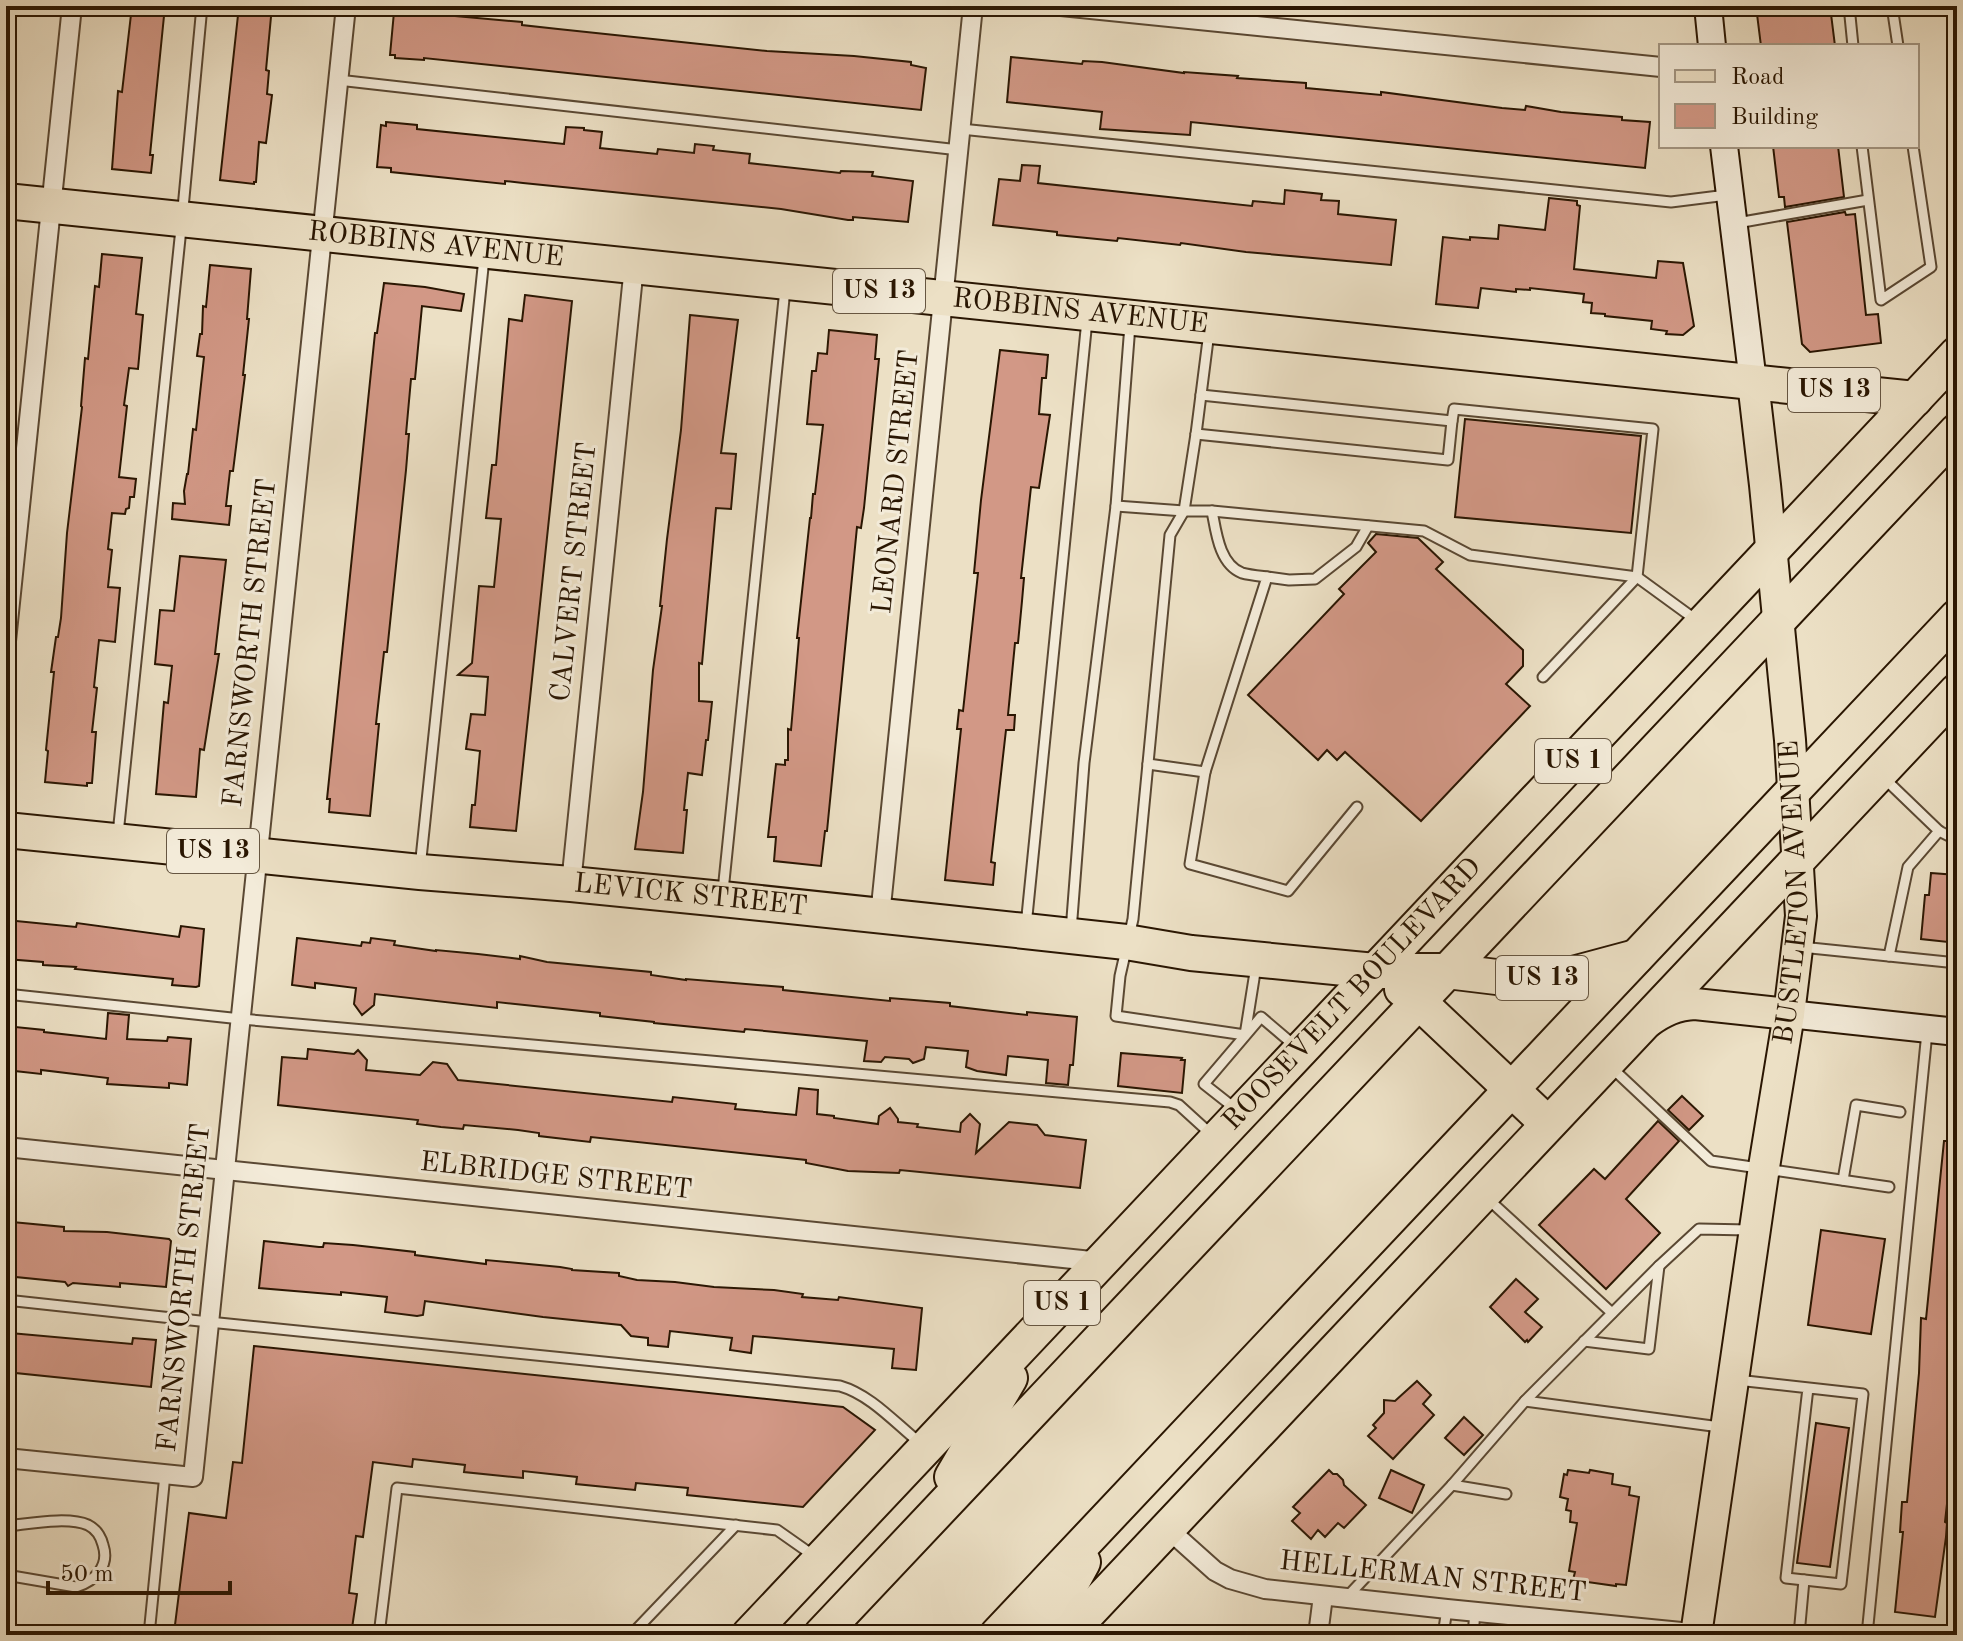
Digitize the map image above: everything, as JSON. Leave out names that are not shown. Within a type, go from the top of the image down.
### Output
[{"type":"highway","name":"ROBBINS AVENUE","points":[[6,201],[1915,399]]},
{"type":"highway","name":"ROOSEVELT BOULEVARD","points":[[749,1635],[1957,354]]},
{"type":"highway","name":"ROOSEVELT BOULEVARD","points":[[821,1635],[1957,431]]},
{"type":"highway","points":[[997,1635],[1957,617]]},
{"type":"highway","points":[[1067,1635],[1879,774],[1949,705]]},
{"type":"highway","name":"LEVICK STREET","points":[[6,830],[722,899],[1375,971],[1447,971],[1513,979],[1540,978],[1569,975],[1636,957]]},
{"type":"highway","name":"LEVICK STREET","points":[[1375,971],[1418,1001],[1548,1124]]},
{"type":"highway","points":[[923,1527],[1038,1329]]},
{"type":"highway","points":[[1043,1635],[1107,1518]]},
{"type":"main road","points":[[1708,6],[1712,44]]},
{"type":"main road","name":"BUSTLETON AVENUE","points":[[1701,1634],[1726,1428],[1801,916],[1794,790],[1778,620],[1724,148]]},
{"type":"main road","points":[[1642,1025],[1661,1013],[1695,1004],[1957,1032]]},
{"type":"street","points":[[6,641],[72,6]]},
{"type":"street","name":"FARNSWORTH STREET","points":[[165,1474],[193,1477],[346,6]]},
{"type":"street","name":"LEONARD STREET","points":[[880,916],[973,6]]},
{"type":"street","points":[[1061,6],[1659,67]]},
{"type":"street","name":"CALVERT STREET","points":[[571,884],[634,266]]},
{"type":"street","name":"ELBRIDGE STREET","points":[[6,1147],[1101,1262]]},
{"type":"street","points":[[6,1458],[165,1474]]},
{"type":"street","name":"HELLERMAN STREET","points":[[1167,1528],[1202,1561],[1230,1579],[1265,1589],[1701,1634]]},
{"type":"street","points":[[1318,1635],[1323,1596]]},
{"type":"lane","points":[[118,841],[202,6]]},
{"type":"lane","points":[[1849,6],[1853,44]]},
{"type":"lane","points":[[1892,6],[1898,44]]},
{"type":"lane","points":[[338,80],[959,150]]},
{"type":"lane","points":[[961,129],[1671,202],[1730,195]]},
{"type":"lane","points":[[1862,148],[1881,300],[1931,267],[1913,148]]},
{"type":"lane","points":[[1734,223],[1868,200]]},
{"type":"lane","points":[[420,872],[485,250]]},
{"type":"lane","points":[[722,899],[786,282]]},
{"type":"lane","points":[[1025,931],[1088,313]]},
{"type":"lane","points":[[1071,937],[1084,763],[1116,506],[1131,317]]},
{"type":"lane","points":[[1209,326],[1184,511],[1170,535],[1133,919],[1120,976],[1116,1016],[1245,1035]]},
{"type":"lane","points":[[1201,395],[1452,421]]},
{"type":"lane","points":[[1196,434],[1448,460],[1454,409],[1653,429],[1637,577],[1543,677]]},
{"type":"lane","points":[[1116,506],[1212,511],[1424,531],[1470,555],[1637,577],[1702,625]]},
{"type":"lane","points":[[1212,511],[1218,546],[1239,572],[1289,580],[1315,579],[1356,547],[1368,526]]},
{"type":"lane","points":[[1267,577],[1205,772],[1190,864],[1288,891],[1357,807]]},
{"type":"lane","points":[[1148,764],[1205,772]]},
{"type":"lane","points":[[1879,774],[1939,831],[1957,840]]},
{"type":"lane","points":[[1889,956],[1908,867],[1939,831]]},
{"type":"lane","points":[[1798,947],[1957,963]]},
{"type":"lane","points":[[1245,1035],[1257,958]]},
{"type":"lane","points":[[6,994],[241,1019],[1170,1102],[1179,1105],[1217,1139]]},
{"type":"lane","points":[[1241,1114],[1204,1084],[1261,1017],[1300,1051]]},
{"type":"lane","points":[[1867,1635],[1927,1028]]},
{"type":"lane","points":[[1606,1063],[1711,1161],[1889,1187]]},
{"type":"lane","points":[[1843,1180],[1856,1105],[1900,1112]]},
{"type":"lane","points":[[1483,1194],[1612,1313]]},
{"type":"lane","points":[[1346,1598],[1452,1485],[1525,1401],[1699,1229],[1755,1231]]},
{"type":"lane","points":[[1584,1341],[1649,1349],[1659,1266]]},
{"type":"lane","points":[[6,1300],[840,1386],[864,1396],[925,1448]]},
{"type":"lane","points":[[1733,1379],[1863,1394],[1841,1584],[1786,1578],[1808,1388]]},
{"type":"lane","points":[[1525,1401],[1726,1428]]},
{"type":"lane","points":[[149,1635],[165,1474]]},
{"type":"lane","points":[[1452,1485],[1506,1494]]},
{"type":"lane","points":[[379,1635],[397,1488],[777,1530],[820,1561]]},
{"type":"lane","points":[[6,1526],[69,1521],[88,1525],[102,1540],[105,1561],[94,1578],[76,1587],[6,1575]]},
{"type":"lane","points":[[631,1635],[736,1525]]},
{"type":"lane","points":[[1799,1635],[1804,1580]]},
{"type":"lane","points":[[1443,1635],[1447,1609]]},
{"type":"lane","points":[[1473,1635],[1475,1612]]},
{"type":"building","points":[[132,6],[165,6],[150,155],[153,155],[151,173],[112,169],[118,91],[122,92]]},
{"type":"building","points":[[239,6],[272,6],[266,70],[269,71],[267,94],[272,95],[266,143],[259,142],[254,184],[220,180]]},
{"type":"building","points":[[1756,6],[1830,6],[1835,44],[1761,44]]},
{"type":"building","points":[[397,7],[558,29],[767,51],[911,62],[911,65],[926,68],[921,110],[424,58],[395,58],[395,55],[390,55]]},
{"type":"building","points":[[1011,57],[1082,64],[1083,61],[1102,62],[1184,73],[1306,83],[1306,88],[1381,95],[1381,92],[1502,108],[1525,110],[1526,106],[1622,117],[1622,120],[1650,122],[1645,168],[1191,122],[1190,135],[1100,129],[1102,112],[1007,102]]},
{"type":"building","points":[[386,122],[417,125],[417,129],[564,144],[566,127],[584,128],[602,132],[600,148],[657,154],[658,149],[694,153],[695,144],[714,146],[713,150],[750,154],[749,163],[840,173],[873,172],[872,176],[913,181],[908,222],[853,217],[853,220],[848,220],[781,209],[391,172],[391,168],[377,167],[381,125],[386,126]]},
{"type":"building","points":[[1773,148],[1838,148],[1844,197],[1785,207],[1784,197],[1779,197]]},
{"type":"building","points":[[1022,165],[1040,166],[1038,183],[1252,206],[1253,201],[1284,204],[1285,190],[1322,194],[1321,200],[1339,201],[1338,214],[1396,220],[1391,265],[1181,243],[1057,235],[1057,232],[993,225],[999,179],[1020,181]]},
{"type":"building","points":[[1549,198],[1577,201],[1580,206],[1574,269],[1656,278],[1658,261],[1683,263],[1694,326],[1683,335],[1666,334],[1667,331],[1651,329],[1652,321],[1591,313],[1592,303],[1583,302],[1584,294],[1530,288],[1516,289],[1516,292],[1481,288],[1478,308],[1436,304],[1443,237],[1498,239],[1499,225],[1545,230]]},
{"type":"building","points":[[1845,212],[1846,215],[1855,214],[1866,315],[1878,314],[1881,343],[1810,352],[1802,344],[1787,222]]},
{"type":"building","points":[[102,254],[142,258],[136,314],[143,315],[138,369],[129,368],[119,477],[136,479],[134,497],[130,497],[125,514],[112,513],[108,587],[120,588],[115,642],[99,640],[94,687],[97,688],[92,732],[96,732],[92,783],[87,783],[87,786],[45,782],[54,672],[51,672],[61,618],[85,358],[88,359],[95,286],[99,287]]},
{"type":"building","points":[[210,265],[251,269],[245,375],[226,506],[231,506],[229,525],[172,519],[173,503],[185,504],[184,491],[193,429],[196,430],[204,357],[197,356]]},
{"type":"building","points":[[384,283],[464,294],[461,311],[422,306],[415,379],[411,379],[406,470],[387,652],[384,652],[376,724],[379,724],[370,816],[329,812],[330,799],[327,799],[375,333]]},
{"type":"building","points":[[525,295],[572,301],[516,831],[470,827],[480,751],[466,749],[471,714],[485,715],[488,677],[458,675],[472,663],[479,586],[494,587],[501,519],[486,518],[492,465],[496,465],[509,319],[522,321]]},
{"type":"building","points":[[690,315],[738,320],[721,453],[736,454],[731,509],[716,508],[702,664],[699,663],[699,701],[712,702],[702,775],[688,773],[683,853],[635,849],[681,430]]},
{"type":"building","points":[[829,330],[877,335],[875,359],[879,359],[864,508],[861,528],[857,527],[821,866],[774,861],[776,837],[768,837],[776,764],[785,765],[785,760],[788,760],[797,638],[823,425],[807,424],[812,371],[816,371],[818,353],[827,354]]},
{"type":"building","points":[[1000,350],[1048,355],[1046,378],[1042,378],[1039,414],[1050,415],[1039,488],[1031,487],[1021,578],[1024,578],[1018,643],[1015,643],[1008,715],[1015,715],[1014,730],[1006,730],[991,862],[995,863],[993,885],[945,880],[961,729],[957,729],[959,710],[963,711],[978,573],[974,573],[981,500]]},
{"type":"building","points":[[1465,419],[1641,436],[1631,533],[1455,517]]},
{"type":"building","points":[[1376,534],[1418,538],[1443,562],[1436,569],[1523,650],[1523,666],[1506,684],[1530,706],[1421,821],[1345,752],[1337,760],[1327,750],[1318,760],[1248,695],[1344,594],[1339,589],[1376,552],[1368,543]]},
{"type":"building","points":[[180,556],[226,560],[215,654],[219,654],[204,750],[200,749],[196,797],[156,794],[164,702],[168,703],[172,666],[155,664],[160,610],[174,611]]},
{"type":"building","points":[[1931,873],[1957,875],[1957,943],[1921,939],[1925,895],[1929,895]]},
{"type":"building","points":[[6,920],[76,927],[77,923],[179,937],[181,926],[204,929],[199,986],[172,985],[173,979],[6,959]]},
{"type":"building","points":[[297,938],[361,946],[362,942],[370,943],[371,938],[436,951],[520,959],[520,956],[547,962],[651,972],[651,975],[686,980],[783,987],[783,990],[890,1001],[890,998],[950,1003],[950,1006],[1027,1015],[1027,1012],[1077,1017],[1073,1065],[1070,1065],[1068,1085],[1046,1083],[1048,1060],[1008,1056],[1006,1075],[966,1067],[968,1051],[926,1047],[924,1059],[913,1063],[909,1059],[885,1057],[881,1062],[864,1061],[867,1041],[654,1023],[600,1016],[600,1013],[497,1002],[497,1008],[375,994],[374,1005],[362,1015],[354,1004],[356,988],[315,983],[315,988],[292,985]]},
{"type":"building","points":[[108,1013],[129,1015],[127,1039],[191,1039],[187,1085],[169,1083],[169,1088],[107,1084],[108,1078],[41,1070],[41,1074],[6,1070],[6,1026],[106,1039]]},
{"type":"building","points":[[308,1049],[354,1054],[358,1050],[367,1060],[366,1070],[420,1075],[433,1062],[447,1064],[458,1080],[672,1102],[673,1097],[736,1104],[735,1109],[796,1115],[799,1088],[818,1090],[817,1114],[834,1118],[878,1124],[879,1116],[890,1108],[898,1122],[960,1132],[961,1123],[970,1114],[980,1124],[976,1153],[1009,1122],[1037,1125],[1045,1135],[1086,1140],[1080,1188],[900,1170],[899,1173],[848,1171],[806,1163],[806,1160],[591,1137],[590,1142],[464,1125],[463,1129],[441,1127],[417,1124],[418,1120],[278,1105],[282,1057],[307,1059]]},
{"type":"building","points":[[1121,1053],[1182,1058],[1185,1060],[1182,1093],[1118,1086]]},
{"type":"building","points":[[1682,1096],[1703,1116],[1689,1130],[1668,1110]]},
{"type":"building","points":[[1658,1121],[1679,1141],[1626,1199],[1660,1233],[1606,1289],[1539,1225],[1594,1169],[1605,1179]]},
{"type":"building","points":[[1944,1141],[1957,1141],[1957,1435],[1935,1617],[1895,1612],[1903,1532],[1900,1532],[1902,1502],[1907,1502],[1919,1373],[1921,1318],[1926,1319]]},
{"type":"building","points":[[12,1222],[64,1227],[64,1231],[169,1239],[166,1287],[120,1283],[120,1287],[73,1283],[68,1286],[65,1282],[6,1276],[6,1224],[12,1225]]},
{"type":"building","points":[[1821,1230],[1885,1239],[1871,1334],[1808,1325]]},
{"type":"building","points":[[264,1241],[319,1247],[323,1247],[324,1243],[353,1245],[486,1264],[486,1260],[560,1267],[619,1273],[619,1276],[637,1280],[774,1290],[803,1294],[802,1297],[838,1300],[839,1297],[922,1308],[916,1370],[892,1368],[894,1349],[753,1336],[751,1353],[730,1350],[732,1338],[670,1331],[668,1347],[648,1345],[648,1338],[631,1336],[621,1325],[425,1301],[423,1315],[417,1316],[385,1312],[387,1297],[259,1288]]},
{"type":"building","points":[[1516,1279],[1538,1299],[1525,1312],[1542,1327],[1528,1342],[1490,1307]]},
{"type":"building","points":[[6,1334],[132,1344],[133,1338],[156,1340],[151,1387],[6,1372]]},
{"type":"building","points":[[254,1346],[843,1407],[875,1430],[803,1507],[687,1495],[688,1488],[636,1483],[635,1490],[576,1484],[577,1477],[523,1471],[523,1478],[464,1472],[465,1465],[413,1459],[412,1467],[373,1462],[363,1537],[356,1536],[349,1593],[357,1594],[351,1635],[251,1635],[175,1625],[189,1513],[226,1518],[233,1462],[242,1463]]},
{"type":"building","points":[[1417,1381],[1431,1395],[1423,1404],[1434,1415],[1393,1459],[1368,1436],[1384,1413],[1384,1400],[1395,1401]]},
{"type":"building","points":[[1464,1417],[1483,1435],[1464,1455],[1445,1438]]},
{"type":"building","points":[[1816,1423],[1849,1428],[1830,1567],[1797,1563]]},
{"type":"building","points":[[1329,1470],[1337,1474],[1344,1485],[1366,1505],[1344,1528],[1338,1523],[1325,1537],[1318,1530],[1311,1539],[1292,1521],[1300,1513],[1293,1507]]},
{"type":"building","points":[[1391,1470],[1424,1485],[1412,1513],[1379,1498]]},
{"type":"building","points":[[1568,1470],[1613,1474],[1612,1484],[1630,1487],[1629,1495],[1639,1497],[1626,1585],[1573,1580],[1575,1572],[1569,1571],[1577,1523],[1570,1522],[1571,1511],[1566,1510],[1568,1499],[1560,1497],[1564,1474],[1567,1475]]}]
